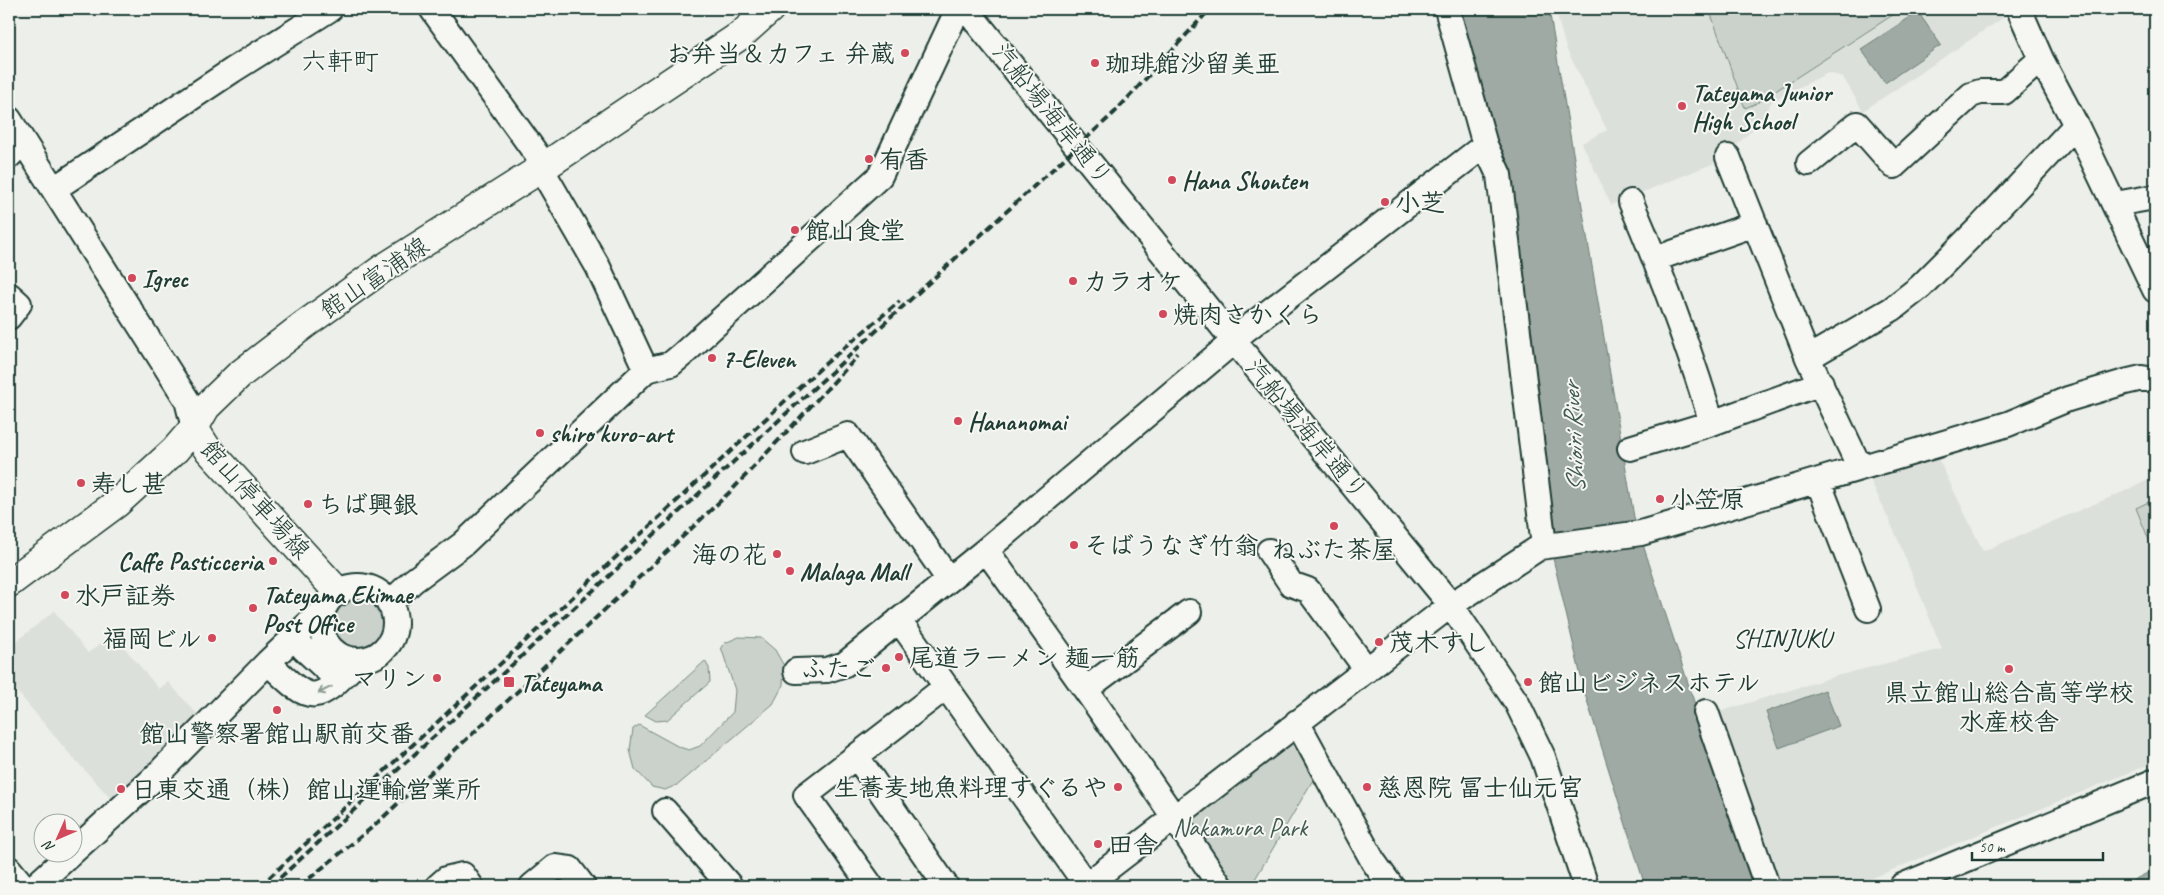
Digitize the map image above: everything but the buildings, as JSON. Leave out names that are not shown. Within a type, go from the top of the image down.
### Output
[{"type":"main road","name":"館山富浦線","points":[[9,583],[116,503],[175,450],[194,428],[206,407],[239,375],[304,324],[382,269],[545,166],[741,35],[770,9]]},
{"type":"main road","name":"館山停車場線","points":[[194,428],[206,448],[330,602]]},
{"type":"street","points":[[54,189],[233,70],[330,9]]},
{"type":"street","points":[[432,9],[545,166],[546,177],[598,267],[646,370]]},
{"type":"street","points":[[389,604],[413,581],[463,544],[646,370],[671,364],[880,176],[958,9]]},
{"type":"street","name":"汽船場海岸通り","points":[[966,9],[1095,166],[1234,341],[1451,605],[1517,703],[1543,757],[1586,886]]},
{"type":"street","points":[[1447,9],[1485,145],[1499,175],[1547,545]]},
{"type":"street","points":[[2019,9],[2041,59],[2115,204],[2155,290]]},
{"type":"street","points":[[1809,163],[1857,124],[1894,166],[1971,95],[1980,92],[2004,92],[2041,59]]},
{"type":"street","points":[[9,119],[16,149],[54,189],[187,400],[194,428]]},
{"type":"street","points":[[1808,358],[1892,309],[1920,287],[1982,226],[2076,125]]},
{"type":"street","points":[[796,671],[827,670],[845,664],[986,550],[1244,331],[1485,145]]},
{"type":"street","points":[[1728,157],[1808,358],[1860,468]]},
{"type":"street","points":[[2115,204],[2155,197]]},
{"type":"street","points":[[1631,202],[1655,258],[1688,345],[1712,423]]},
{"type":"street","points":[[1655,258],[1755,224]]},
{"type":"street","points":[[9,295],[19,304],[9,316]]},
{"type":"street","points":[[899,620],[1086,886],[1174,816],[1451,605],[1547,545],[1641,532],[2008,424],[2068,400],[2126,382],[2142,378],[2155,380]]},
{"type":"street","points":[[1630,448],[1712,423],[1821,383]]},
{"type":"street","points":[[805,452],[848,435],[949,580]]},
{"type":"street","points":[[1818,481],[1868,609]]},
{"type":"street","points":[[986,550],[1086,689],[1220,886]]},
{"type":"street","points":[[1269,551],[1291,584],[1308,590],[1367,670]]},
{"type":"street","points":[[35,886],[150,782],[268,662],[330,602],[349,587],[366,587],[377,592],[389,604],[394,615],[394,627],[388,643],[376,655],[358,660],[340,655],[326,642],[321,624],[330,602]]},
{"type":"street","points":[[1086,689],[1189,612]]},
{"type":"street","points":[[304,649],[328,671]]},
{"type":"street","points":[[268,662],[296,688],[311,694],[321,693],[333,687],[358,660]]},
{"type":"street","points":[[871,886],[806,795],[946,687]]},
{"type":"street","points":[[1706,712],[1767,886]]},
{"type":"street","points":[[1297,722],[1373,861],[1391,886]]},
{"type":"street","points":[[856,757],[946,886]]},
{"type":"street","points":[[1902,886],[2155,781]]},
{"type":"street","points":[[665,810],[730,886]]},
{"type":"street","points":[[532,886],[555,867],[570,869],[583,886]]},
{"type":"street","points":[[9,869],[23,886]]},
{"type":"street","points":[[438,886],[446,879],[463,875],[471,886]]},
{"type":"shaded area","name":"Tateyama Junior High School","points":[[1555,9],[2010,9],[2012,12],[1863,111],[1843,77],[1828,73],[1772,101],[1762,120],[1722,160],[1611,205],[1582,143],[1607,130],[1566,48]]},
{"type":"shaded area","name":"県立館山総合高等学校 水産校舎","points":[[1936,454],[1983,551],[2125,491],[2155,475],[2155,762],[1853,886],[1778,886],[1719,715],[1722,711],[1836,676],[1942,649],[1896,535],[1870,479]]},
{"type":"shaded area","points":[[54,611],[88,653],[113,634],[159,689],[168,682],[199,716],[152,763],[155,767],[116,804],[67,751],[9,682],[9,647]]},
{"type":"green space","points":[[1709,9],[1902,9],[1757,103],[1745,108]]},
{"type":"green space","points":[[2155,499],[2155,555],[2136,508]]},
{"type":"green space","points":[[357,596],[367,598],[376,604],[382,613],[384,623],[382,633],[376,642],[367,648],[357,650],[347,648],[338,642],[332,633],[330,623],[332,613],[338,604],[347,598]]},
{"type":"green space","points":[[739,637],[761,638],[775,650],[784,666],[783,685],[773,704],[679,784],[665,790],[652,787],[635,769],[630,750],[633,729],[639,725],[679,747],[689,750],[700,746],[733,712],[735,690],[721,647],[725,643]]},
{"type":"green space","points":[[705,661],[709,668],[710,682],[667,720],[656,721],[645,715]]},
{"type":"green space","name":"Nakamura Park","points":[[1295,732],[1317,773],[1251,886],[1231,886],[1189,821],[1192,813]]},
{"type":"water","name":"Shioiri River","points":[[1457,9],[1549,9],[1634,517],[1754,886],[1645,886],[1585,694],[1548,537],[1493,141]]},
{"type":"water","points":[[1918,12],[1941,45],[1885,83],[1861,49]]},
{"type":"water","points":[[1825,690],[1839,726],[1779,748],[1766,712]]},
{"type":"water","points":[[2155,869],[2155,886],[2122,886]]},
{"type":"railway","points":[[271,886],[1115,112],[1210,9]]},
{"type":"railway","points":[[260,886],[825,364],[900,301]]},
{"type":"railway","points":[[300,886],[375,825],[731,491],[858,356]]},
{"type":"place","name":"お弁当＆カフェ 弁蔵","points":[[905,53]]},
{"type":"place","name":"珈琲館沙留美亜","points":[[1095,63]]},
{"type":"place","name":"Tateyama Junior High School","points":[[1682,106]]},
{"type":"place","name":"有香","points":[[869,159]]},
{"type":"place","name":"Hana Shonten","points":[[1172,180]]},
{"type":"place","name":"小芝","points":[[1385,202]]},
{"type":"place","name":"館山食堂","points":[[795,230]]},
{"type":"place","name":"Igrec","points":[[132,278]]},
{"type":"place","name":"カラオケ","points":[[1073,281]]},
{"type":"place","name":"焼肉さかくら","points":[[1163,314]]},
{"type":"place","name":"7-Eleven","points":[[712,358]]},
{"type":"place","name":"Hananomai","points":[[958,421]]},
{"type":"place","name":"shiro kuro-art","points":[[540,433]]},
{"type":"place","name":"寿し甚","points":[[81,483]]},
{"type":"place","name":"小笠原","points":[[1660,499]]},
{"type":"place","name":"ちば興銀","points":[[308,504]]},
{"type":"place","name":"ねぶた茶屋","points":[[1334,526]]},
{"type":"place","name":"そばうなぎ竹翁","points":[[1074,545]]},
{"type":"place","name":"海の花","points":[[777,554]]},
{"type":"place","name":"Caffe Pasticceria","points":[[273,561]]},
{"type":"place","name":"Malaga Mall","points":[[790,571]]},
{"type":"place","name":"水戸証券","points":[[65,595]]},
{"type":"place","name":"Tateyama Ekimae Post Office","points":[[253,608]]},
{"type":"place","name":"福岡ビル","points":[[212,638]]},
{"type":"place","name":"茂木すし","points":[[1379,642]]},
{"type":"place","name":"尾道ラーメン 麺一筋","points":[[899,657]]},
{"type":"place","name":"ふたご","points":[[886,668]]},
{"type":"place","name":"県立館山総合高等学校 水産校舎","points":[[2009,669]]},
{"type":"place","name":"マリン","points":[[437,678]]},
{"type":"place","name":"Tateyama","points":[[509,682]]},
{"type":"place","name":"館山ビジネスホテル","points":[[1528,682]]},
{"type":"place","name":"館山警察署館山駅前交番","points":[[277,710]]},
{"type":"place","name":"生蕎麦地魚料理すぐるや","points":[[1118,787]]},
{"type":"place","name":"慈恩院 冨士仙元宮","points":[[1367,787]]},
{"type":"place","name":"日東交通（株）館山運輸営業所","points":[[121,789]]},
{"type":"place","name":"田舎","points":[[1098,844]]},
{"type":"district","name":"六軒町","points":[[340,61]]},
{"type":"district","name":"SHINJUKU","points":[[1782,638]]}]
